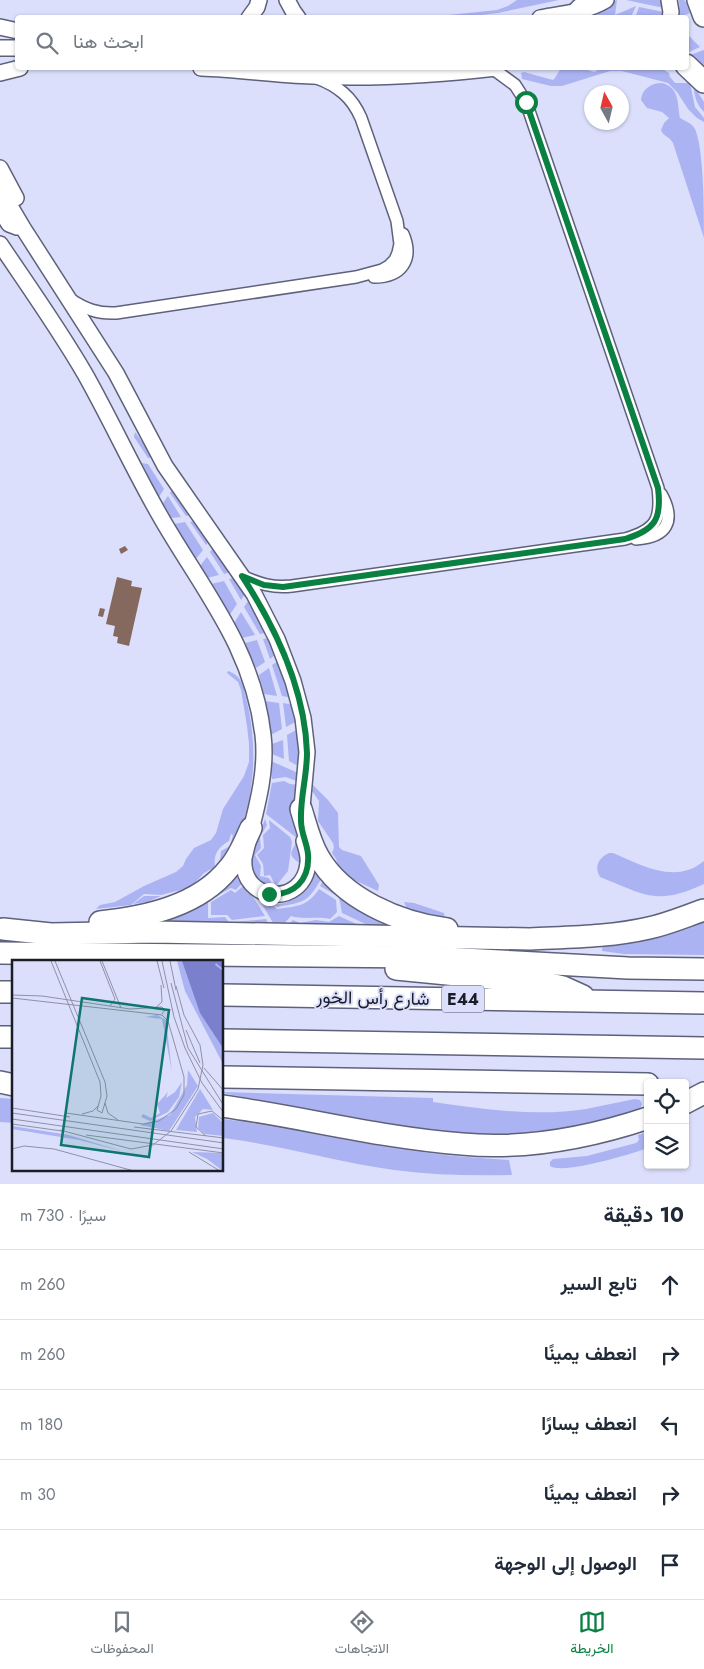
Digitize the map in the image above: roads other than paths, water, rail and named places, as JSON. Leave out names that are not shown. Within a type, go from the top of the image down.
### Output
[{"type":"highway","points":[[698,0],[704,16]]},
{"type":"highway","points":[[689,68],[704,82]]},
{"type":"highway","points":[[301,809],[316,854],[322,864],[348,890],[374,906],[416,922],[441,928],[554,938]]},
{"type":"highway","points":[[1,929],[114,920],[146,914],[175,905],[213,885],[222,876],[237,856],[251,828]]},
{"type":"highway","points":[[1,929],[50,934],[154,932],[509,940],[620,934],[650,928],[704,910]]},
{"type":"highway","points":[[0,953],[456,957],[628,968],[704,969]]},
{"type":"highway","points":[[209,955],[257,963],[334,965],[550,984],[575,991],[592,1001]]},
{"type":"highway","name":"شارع رأس الخور","points":[[224,995],[704,1003]]},
{"type":"highway","points":[[224,1040],[704,1048]]},
{"type":"highway","points":[[224,1078],[644,1084]]},
{"type":"highway","points":[[689,1084],[704,1085]]},
{"type":"highway","points":[[689,1101],[704,1093]]},
{"type":"highway","points":[[224,1106],[414,1139],[463,1144],[512,1145],[559,1140],[604,1132],[644,1119]]},
{"type":"street","points":[[251,15],[260,0]]},
{"type":"street","points":[[287,0],[296,15]]},
{"type":"street","points":[[551,15],[586,5],[596,5],[606,0]]},
{"type":"street","points":[[669,0],[670,15]]},
{"type":"street","points":[[0,27],[15,31]]},
{"type":"street","points":[[0,34],[15,32]]},
{"type":"street","points":[[0,48],[15,48]]},
{"type":"street","points":[[0,64],[15,66]]},
{"type":"street","points":[[0,73],[15,67]]},
{"type":"street","points":[[229,70],[313,76],[363,77],[472,70]]},
{"type":"street","points":[[242,576],[264,585],[283,587],[625,539],[644,533],[656,521],[660,505],[658,488],[526,102],[515,85],[496,70]]},
{"type":"street","points":[[69,298],[84,309],[105,314],[116,314],[356,277],[382,270],[389,266],[395,260],[400,244],[397,221],[357,109],[344,92],[313,76]]},
{"type":"street","points":[[0,168],[20,205],[23,228]]},
{"type":"street","points":[[0,189],[116,373],[165,466],[254,594],[287,662],[299,699],[307,752],[301,809],[302,832],[308,863],[299,884],[289,892],[269,894],[257,889],[249,881],[244,864],[263,768],[263,737],[257,702],[243,658],[229,629],[159,513],[84,373],[0,244]]},
{"type":"street","points":[[0,210],[9,224],[23,228]]}]
